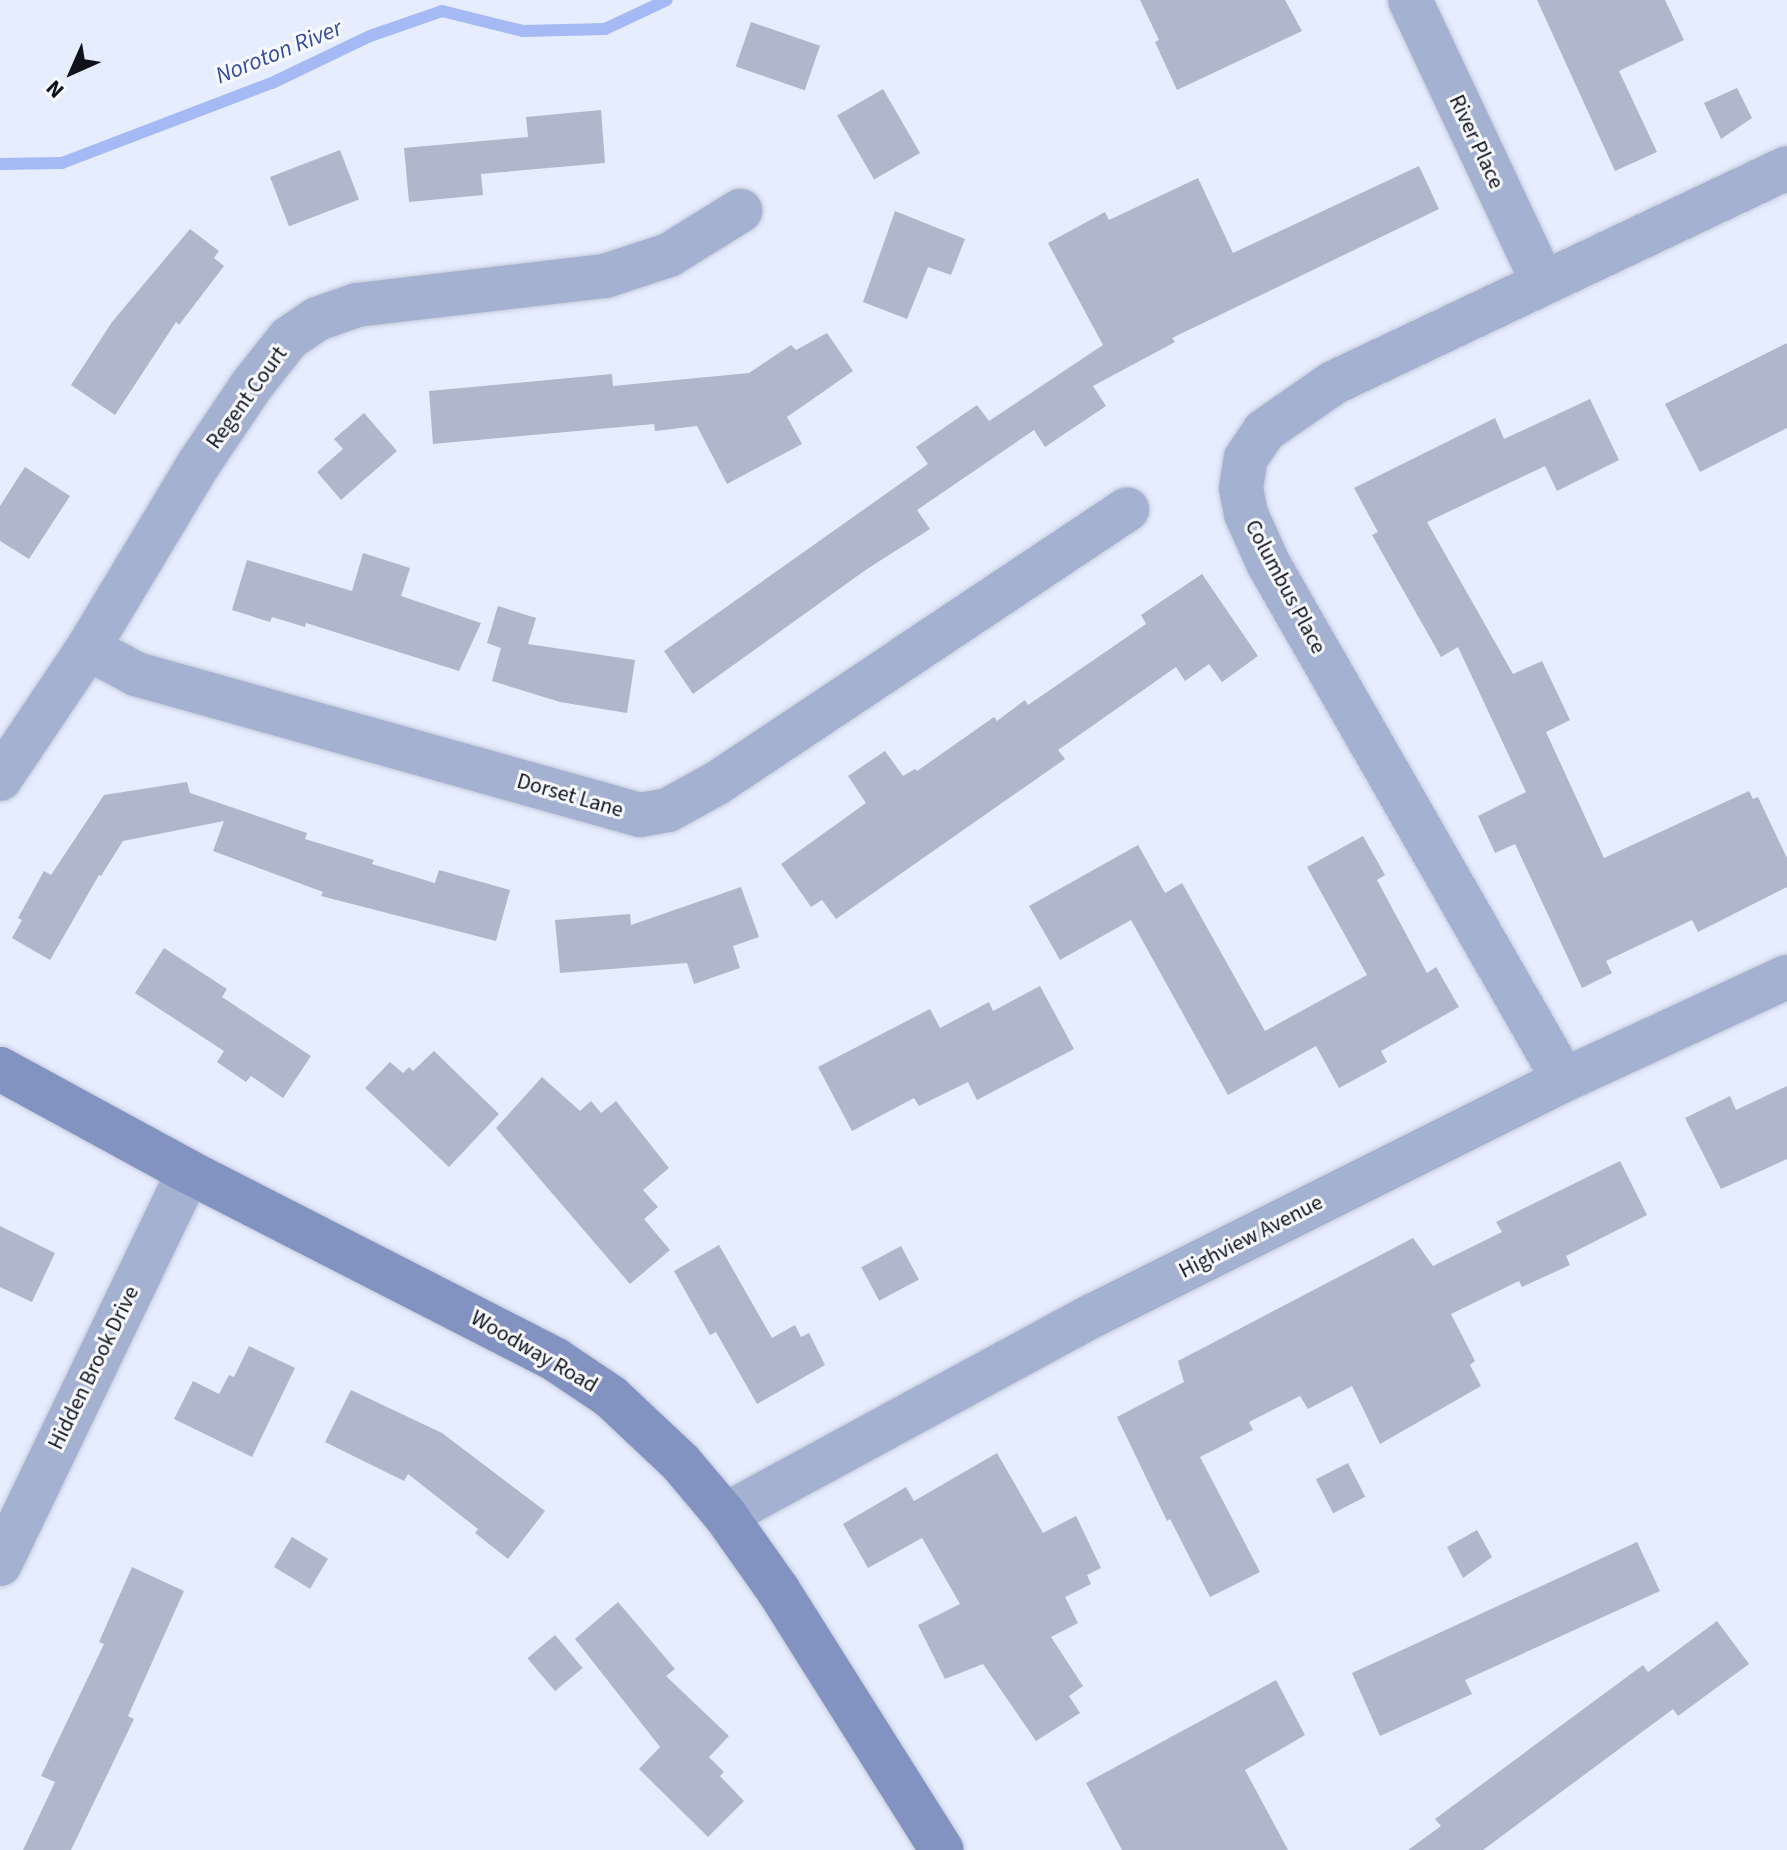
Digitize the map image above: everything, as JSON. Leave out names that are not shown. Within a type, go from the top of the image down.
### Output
[{"type":"street","name":"River Place","points":[[1410,0],[1543,283]]},
{"type":"street","name":"Columbus Place","points":[[1564,1080],[1269,565],[1246,514],[1241,488],[1246,458],[1264,431],[1333,383],[1787,168]]},
{"type":"street","name":"Regent Court","points":[[0,779],[88,648],[198,465],[251,386],[289,338],[317,319],[372,303],[605,276],[669,255],[740,211]]},
{"type":"street","name":"Dorset Lane","points":[[88,648],[136,674],[640,815],[668,810],[717,783],[1127,510]]},
{"type":"street","name":"Highview Avenue","points":[[725,1515],[1094,1315],[1564,1080],[1787,977]]},
{"type":"street","name":"Woodway Road","points":[[0,1069],[189,1172],[501,1331],[583,1377],[662,1444],[725,1515],[778,1590],[942,1850]]},
{"type":"street","name":"Hidden Brook Drive","points":[[0,1564],[189,1172]]},
{"type":"building","points":[[1140,0],[1285,0],[1302,31],[1177,90]]},
{"type":"building","points":[[1537,0],[1665,0],[1684,40],[1619,71],[1657,152],[1615,171]]},
{"type":"building","points":[[751,22],[820,46],[805,90],[736,66]]},
{"type":"building","points":[[1737,88],[1752,118],[1721,139],[1704,103]]},
{"type":"building","points":[[883,89],[920,153],[874,180],[837,116]]},
{"type":"building","points":[[601,110],[605,163],[481,174],[483,195],[409,202],[404,148],[528,137],[526,117]]},
{"type":"building","points":[[340,150],[359,199],[289,226],[270,177]]},
{"type":"building","points":[[1419,166],[1439,209],[1172,338],[1175,342],[1093,386],[1106,406],[1045,447],[1034,430],[917,510],[930,529],[867,569],[693,694],[664,651],[928,464],[916,447],[977,405],[989,421],[1103,345],[1048,243],[1105,212],[1109,220],[1198,178],[1233,253]]},
{"type":"building","points":[[895,211],[965,239],[951,275],[928,267],[907,319],[863,302]]},
{"type":"building","points":[[190,229],[219,251],[214,258],[224,266],[179,325],[176,322],[115,415],[71,385],[112,322]]},
{"type":"building","points":[[827,333],[853,371],[787,417],[802,444],[727,484],[697,426],[655,431],[654,424],[433,444],[429,391],[612,374],[613,386],[749,373],[791,345],[796,350]]},
{"type":"building","points":[[1787,343],[1787,428],[1700,472],[1665,404]]},
{"type":"building","points":[[1590,399],[1619,460],[1557,491],[1545,466],[1427,522],[1513,674],[1542,661],[1570,720],[1546,732],[1604,858],[1749,791],[1753,799],[1758,797],[1787,858],[1787,887],[1698,932],[1692,920],[1606,961],[1612,973],[1582,988],[1515,844],[1495,853],[1478,816],[1526,792],[1458,647],[1441,657],[1372,535],[1378,532],[1354,488],[1495,418],[1504,439]]},
{"type":"building","points":[[364,413],[397,451],[341,500],[317,472],[343,449],[334,439]]},
{"type":"building","points":[[25,467],[70,496],[29,559],[0,541],[0,506]]},
{"type":"building","points":[[363,553],[410,568],[401,596],[481,623],[459,671],[306,623],[305,627],[272,617],[270,622],[232,610],[247,560],[352,591]]},
{"type":"building","points":[[1202,574],[1258,656],[1222,682],[1209,664],[1185,681],[1176,667],[1058,750],[1065,759],[836,919],[822,900],[811,907],[781,864],[866,803],[848,776],[885,751],[903,776],[915,769],[917,771],[994,717],[997,721],[1025,700],[1028,705],[1146,624],[1141,615]]},
{"type":"building","points":[[498,606],[536,618],[528,644],[635,660],[627,713],[560,702],[492,681],[501,648],[487,643]]},
{"type":"building","points":[[187,782],[190,793],[307,833],[305,839],[374,860],[372,864],[435,883],[439,870],[510,890],[496,941],[321,896],[323,892],[213,851],[224,821],[123,841],[99,875],[50,960],[12,938],[22,920],[18,918],[44,871],[51,875],[104,795]]},
{"type":"building","points":[[1363,836],[1385,875],[1377,880],[1427,973],[1436,967],[1459,1007],[1381,1051],[1387,1062],[1339,1088],[1316,1046],[1228,1095],[1131,920],[1060,960],[1029,906],[1138,845],[1165,893],[1182,883],[1265,1031],[1367,975],[1307,867]]},
{"type":"building","points":[[741,887],[759,937],[733,946],[740,968],[694,984],[687,963],[560,973],[555,920],[630,914],[631,925]]},
{"type":"building","points":[[164,948],[227,989],[222,997],[311,1056],[283,1098],[251,1076],[246,1082],[217,1062],[224,1051],[135,993]]},
{"type":"building","points":[[1040,986],[1074,1049],[977,1100],[968,1082],[919,1106],[914,1098],[852,1131],[818,1067],[930,1009],[940,1028],[989,1002],[993,1011]]},
{"type":"building","points":[[434,1051],[499,1114],[449,1167],[365,1088],[390,1062],[403,1073],[409,1067],[413,1071]]},
{"type":"building","points":[[542,1077],[580,1111],[591,1101],[601,1113],[616,1101],[669,1168],[643,1190],[658,1207],[644,1219],[670,1250],[630,1284],[496,1128]]},
{"type":"building","points":[[1787,1086],[1787,1159],[1721,1189],[1685,1118],[1730,1096],[1736,1110]]},
{"type":"building","points":[[1620,1161],[1647,1215],[1566,1256],[1570,1265],[1522,1287],[1519,1281],[1451,1314],[1475,1361],[1470,1365],[1481,1386],[1380,1444],[1352,1386],[1308,1409],[1300,1396],[1249,1422],[1253,1430],[1200,1457],[1260,1572],[1210,1597],[1170,1519],[1167,1521],[1117,1417],[1184,1382],[1178,1361],[1413,1238],[1433,1266],[1502,1232],[1496,1222]]},
{"type":"building","points":[[0,1226],[55,1253],[32,1302],[0,1287]]},
{"type":"building","points":[[719,1245],[772,1338],[795,1325],[801,1337],[809,1333],[825,1365],[757,1404],[716,1332],[710,1335],[674,1271]]},
{"type":"building","points":[[901,1246],[919,1280],[879,1301],[861,1267]]},
{"type":"building","points":[[249,1346],[295,1368],[252,1457],[174,1419],[193,1381],[219,1394],[229,1375],[234,1377]]},
{"type":"building","points":[[351,1390],[442,1433],[545,1511],[508,1559],[475,1533],[478,1529],[408,1474],[404,1481],[325,1442]]},
{"type":"building","points":[[997,1453],[1043,1533],[1076,1516],[1101,1568],[1087,1575],[1091,1584],[1065,1597],[1078,1623],[1051,1637],[1083,1686],[1069,1696],[1080,1713],[1036,1741],[983,1664],[945,1679],[918,1625],[960,1604],[922,1538],[868,1568],[843,1524],[906,1487],[914,1501]]},
{"type":"building","points":[[1348,1463],[1365,1497],[1333,1513],[1316,1479]]},
{"type":"building","points":[[1477,1530],[1492,1557],[1463,1578],[1447,1547]]},
{"type":"building","points":[[292,1537],[328,1559],[310,1589],[274,1567]]},
{"type":"building","points":[[1637,1542],[1660,1591],[1465,1680],[1472,1694],[1380,1736],[1352,1673]]},
{"type":"building","points":[[132,1567],[184,1591],[128,1716],[134,1719],[71,1850],[23,1850],[55,1782],[41,1776],[104,1644],[99,1642]]},
{"type":"building","points":[[618,1602],[675,1669],[666,1676],[729,1736],[709,1757],[724,1772],[720,1776],[744,1801],[708,1837],[639,1769],[660,1747],[575,1639]]},
{"type":"building","points":[[1717,1621],[1749,1664],[1678,1716],[1673,1709],[1483,1850],[1408,1850],[1441,1826],[1435,1819],[1643,1665],[1648,1672]]},
{"type":"building","points":[[555,1635],[583,1668],[555,1691],[527,1658]]},
{"type":"building","points":[[1276,1680],[1305,1735],[1245,1770],[1288,1850],[1122,1850],[1086,1783]]},
{"type":"waterway","name":"Noroton River","points":[[0,164],[62,163],[272,83],[370,36],[442,11],[523,31],[605,29],[667,0]]}]
